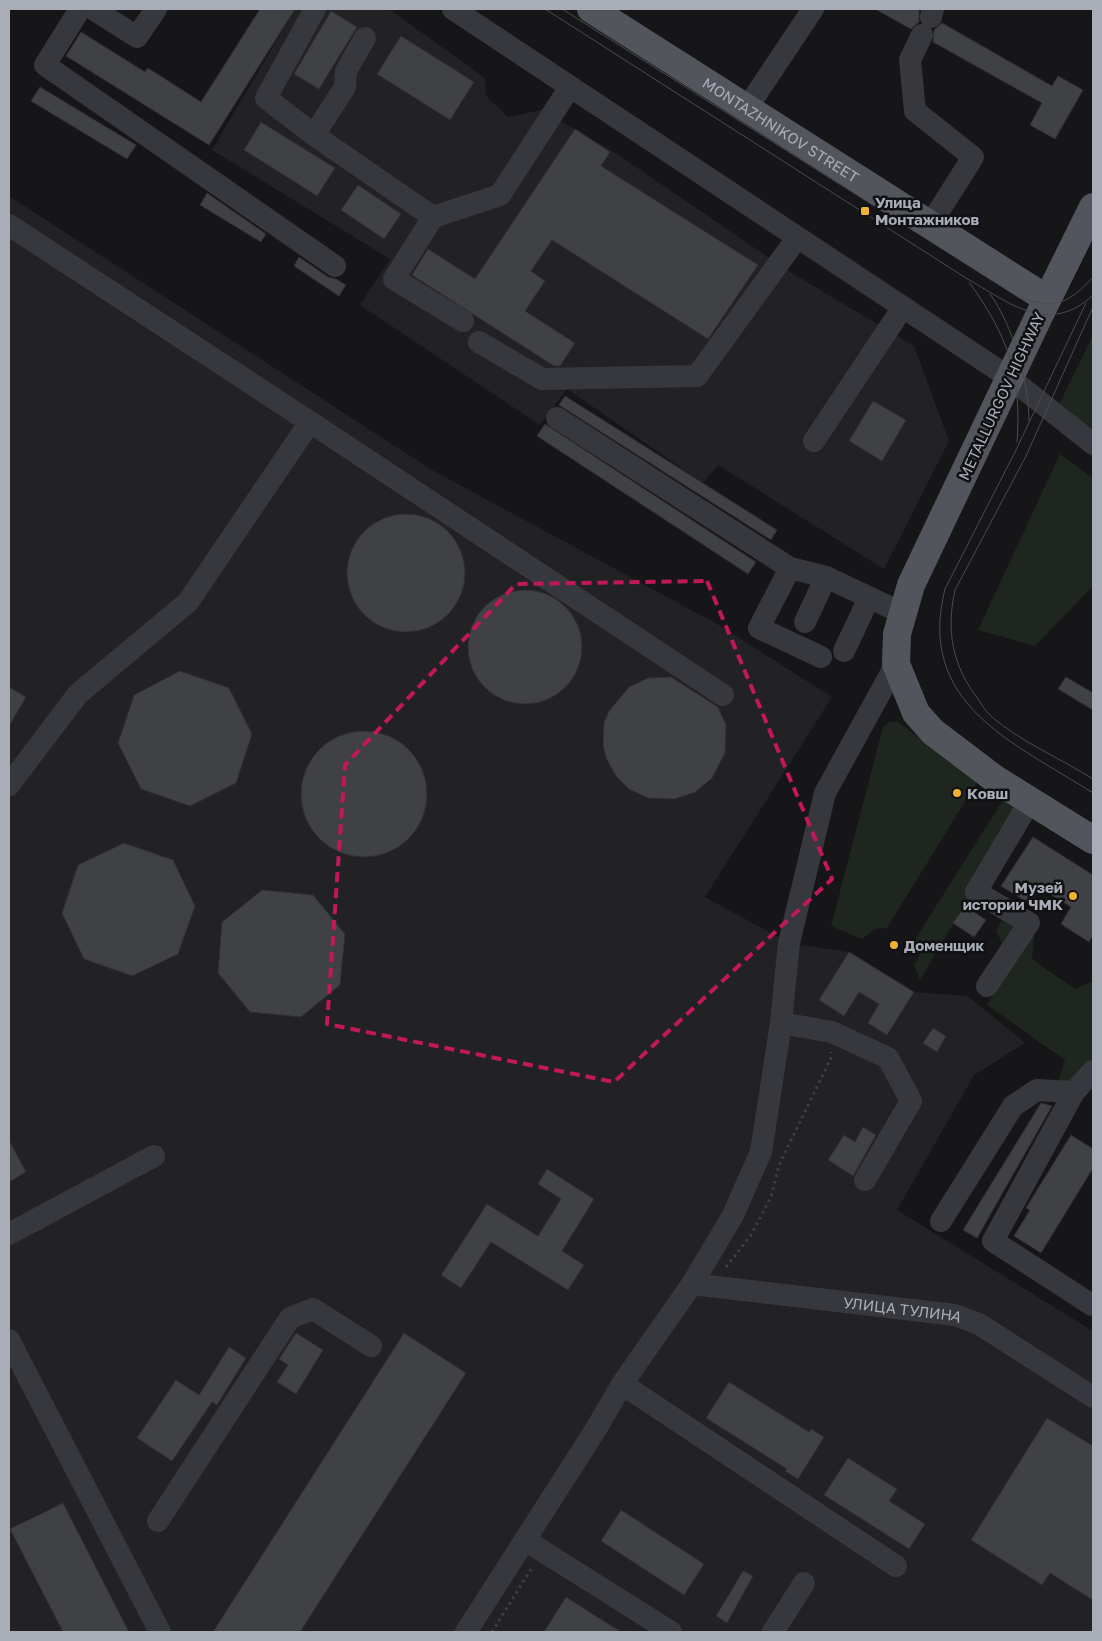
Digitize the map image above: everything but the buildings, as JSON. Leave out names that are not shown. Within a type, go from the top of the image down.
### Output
[{"type":"main road","name":"MONTAZHNIKOV STREET","points":[[591,9],[1047,300]]},
{"type":"main road","name":"METALLURGOV HIGHWAY","points":[[896,664],[897,634],[911,585],[1093,207]]},
{"type":"main road","points":[[896,664],[916,713],[932,732],[995,778],[1093,840]]},
{"type":"street","points":[[80,9],[45,65],[335,266]]},
{"type":"street","points":[[93,9],[137,37],[156,9]]},
{"type":"street","points":[[315,9],[266,98],[314,135],[433,217]]},
{"type":"street","points":[[453,9],[1010,378],[1093,444]]},
{"type":"street","points":[[747,108],[813,9]]},
{"type":"street","points":[[929,20],[910,60],[916,111],[973,157],[930,225]]},
{"type":"street","points":[[314,135],[345,87],[346,71],[365,38]]},
{"type":"street","points":[[463,321],[394,279],[433,217],[500,195],[570,86]]},
{"type":"street","points":[[9,225],[723,695]]},
{"type":"street","points":[[479,342],[542,379],[697,376],[798,238]]},
{"type":"street","points":[[814,441],[903,307]]},
{"type":"street","points":[[557,418],[790,568],[826,577],[902,613]]},
{"type":"street","points":[[9,785],[78,694],[188,602],[310,422]]},
{"type":"street","points":[[790,568],[759,628],[821,657]]},
{"type":"street","points":[[805,622],[826,577]]},
{"type":"street","points":[[844,651],[869,598]]},
{"type":"street","points":[[466,1632],[622,1384],[692,1284],[733,1215],[761,1152],[781,1022],[789,943],[825,793],[896,664]]},
{"type":"street","points":[[987,986],[1029,923],[976,892],[1030,800]]},
{"type":"street","points":[[781,1022],[832,1032],[888,1058],[911,1101],[864,1180]]},
{"type":"street","points":[[1092,1305],[993,1240],[1074,1092],[1093,1071]]},
{"type":"street","points":[[941,1221],[1012,1106],[1037,1090],[1074,1092]]},
{"type":"street","points":[[9,1234],[154,1156]]},
{"type":"street","name":"УЛИЦА ТУЛИНА","points":[[692,1284],[955,1315],[979,1324],[1093,1397]]},
{"type":"street","points":[[158,1521],[290,1318],[313,1309],[371,1346]]},
{"type":"street","points":[[9,1340],[160,1632]]},
{"type":"street","points":[[622,1384],[896,1566]]},
{"type":"street","points":[[524,1540],[671,1632]]},
{"type":"street","points":[[773,1632],[804,1583]]},
{"type":"highlighted area","points":[[707,581],[832,879],[614,1082],[327,1024],[345,765],[516,584]]},
{"type":"shaded area","points":[[295,9],[389,9],[485,78],[486,96],[508,117],[542,110],[617,154],[787,270],[914,346],[949,441],[884,569],[718,465],[703,483],[567,389],[540,425],[360,305],[390,259],[212,150]]},
{"type":"shaded area","points":[[9,196],[432,470],[719,625],[832,697],[705,897],[789,943],[849,952],[914,992],[968,996],[1025,1043],[974,1075],[897,1210],[1093,1331],[1093,1632],[9,1632]]},
{"type":"shaded area","points":[[1093,335],[1093,440],[1053,417]]},
{"type":"shaded area","points":[[1060,454],[1093,478],[1093,586],[1035,646],[978,630]]},
{"type":"shaded area","points":[[897,721],[977,782],[887,928],[875,929],[862,939],[831,926],[883,727],[889,722]]},
{"type":"shaded area","points":[[1003,800],[1021,810],[920,980],[914,965],[920,954],[914,941]]},
{"type":"shaded area","points":[[1003,917],[1034,936],[1032,959],[1075,989],[1093,981],[1093,1058],[1072,1084],[1058,1082],[1065,1060],[987,1005],[1012,963],[996,931]]},
{"type":"tram line","points":[[545,9],[997,297],[1029,311],[1045,314],[1060,313],[1077,307],[1093,295]]},
{"type":"tram line","points":[[562,9],[1020,298],[1043,303],[1061,302],[1076,293],[1093,277]]},
{"type":"tram line","points":[[969,282],[994,320],[1010,357],[1017,396],[1017,442]]},
{"type":"tram line","points":[[990,294],[1006,322],[1018,354],[1026,389],[1029,421]]},
{"type":"tram line","points":[[1086,303],[1016,450],[945,589],[940,629],[945,662],[958,691],[978,715],[1003,736],[1032,756],[1093,793]]},
{"type":"tram line","points":[[1093,307],[1026,456],[955,590],[951,620],[953,647],[962,673],[988,713],[1015,734],[1093,779]]},
{"type":"place","name":"Улица Монтажников","points":[[865,211]]},
{"type":"place","name":"Ковш","points":[[957,793]]},
{"type":"place","name":"Музей истории ЧМК","points":[[1073,896]]},
{"type":"place","name":"Доменщик","points":[[894,945]]}]
